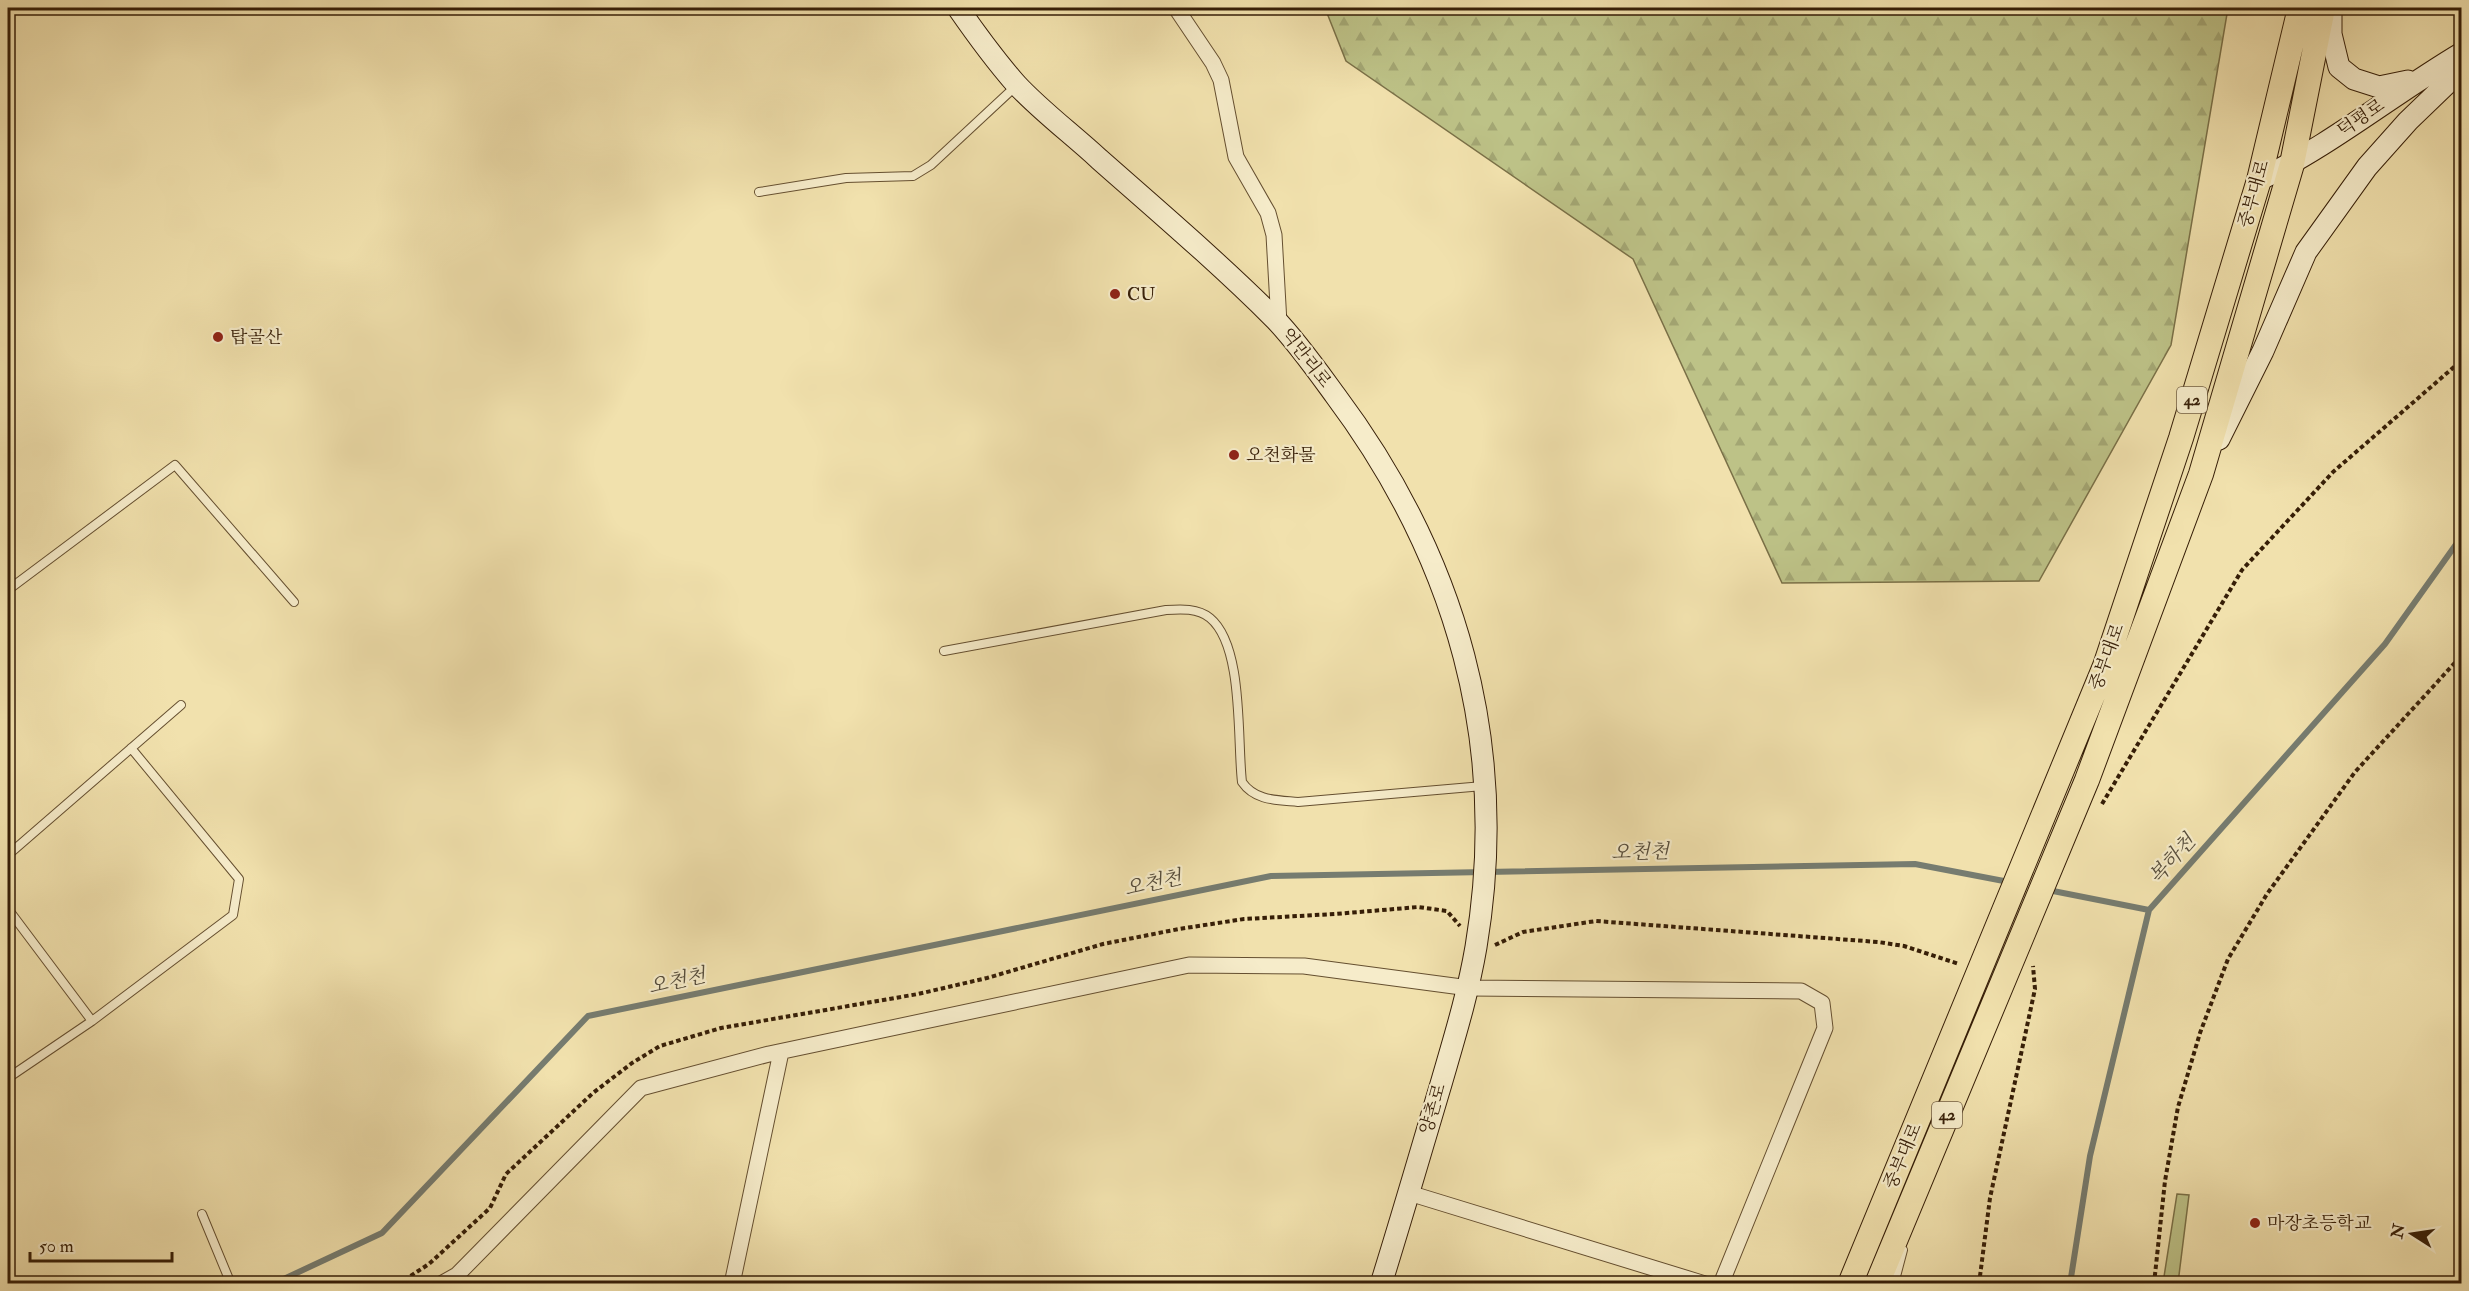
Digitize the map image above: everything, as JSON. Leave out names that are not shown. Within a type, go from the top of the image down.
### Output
[{"type":"main road","points":[[2239,248],[2248,178],[2283,8]]},
{"type":"main road","name":"중부대로","points":[[1850,1284],[2105,666],[2181,438],[2239,248],[2259,180],[2300,8]]},
{"type":"main road","name":"중부대로","points":[[1877,1284],[2087,780],[2201,474],[2292,164],[2324,8]]},
{"type":"street","name":"억만리로","points":[[958,8],[984,45],[1017,85],[1279,323],[1368,440],[1392,478],[1434,564],[1451,610],[1471,684],[1486,811],[1483,892],[1477,939]]},
{"type":"street","points":[[1176,8],[1213,63],[1221,80],[1236,157],[1268,213],[1274,235],[1279,323]]},
{"type":"street","points":[[2331,8],[2331,34],[2339,67],[2355,79],[2379,87],[2420,78]]},
{"type":"street","name":"덕평로","points":[[2259,180],[2292,164],[2420,78],[2462,53]]},
{"type":"street","points":[[2201,474],[2263,351],[2306,252],[2367,167],[2408,121],[2462,69]]},
{"type":"street","name":"양촌로","points":[[1381,1284],[1468,988],[1477,939]]},
{"type":"street","points":[[441,1284],[457,1275],[641,1088],[781,1052],[1189,965],[1304,966],[1468,988],[1801,991],[1822,1003],[1825,1028],[1721,1284]]},
{"type":"street","points":[[732,1284],[781,1052]]},
{"type":"street","points":[[1409,1193],[1705,1284]]},
{"type":"lane","points":[[759,192],[846,177],[913,176],[931,165],[1017,85]]},
{"type":"lane","points":[[8,590],[175,465],[294,602]]},
{"type":"lane","points":[[944,651],[1166,610],[1197,611],[1210,618],[1221,629],[1229,647],[1235,674],[1242,782],[1248,791],[1257,796],[1298,802],[1484,786]]},
{"type":"lane","points":[[8,855],[181,705]]},
{"type":"lane","points":[[8,1078],[92,1021],[233,915],[240,879],[130,748]]},
{"type":"lane","points":[[8,909],[92,1021]]},
{"type":"lane","points":[[1894,1284],[1921,1178]]},
{"type":"lane","points":[[202,1214],[231,1284]]},
{"type":"path","points":[[2103,801],[2242,570],[2333,472],[2462,360]]},
{"type":"path","points":[[2154,1284],[2164,1181],[2178,1107],[2200,1034],[2228,959],[2267,894],[2355,772],[2462,655]]},
{"type":"path","points":[[398,1284],[429,1264],[490,1208],[506,1174],[593,1093],[632,1063],[660,1046],[721,1028],[918,994],[987,978],[1103,944],[1244,919],[1418,907],[1447,910],[1477,939],[1495,945],[1523,932],[1596,921],[1878,942],[1984,961]]},
{"type":"path","points":[[1979,1284],[1990,1198],[2035,989],[2033,966]]},
{"type":"green space","points":[[1325,8],[2228,8],[2171,345],[2039,581],[1782,583],[1633,259],[1346,61]]},
{"type":"green space","points":[[2177,1194],[2189,1195],[2178,1283],[2163,1283]]},
{"type":"waterway","name":"복하천","points":[[2070,1284],[2090,1156],[2149,910],[2385,644],[2462,536]]},
{"type":"waterway","name":"오천천","points":[[273,1284],[382,1233],[588,1016],[1271,876],[1915,864],[2009,882]]},
{"type":"waterway","name":"오천천","points":[[2048,890],[2149,910]]},
{"type":"place","name":"CU","points":[[1115,294]]},
{"type":"place","name":"탑골산","points":[[218,337]]},
{"type":"place","name":"오천화물","points":[[1234,455]]},
{"type":"place","name":"마장초등학교","points":[[2255,1223]]}]
